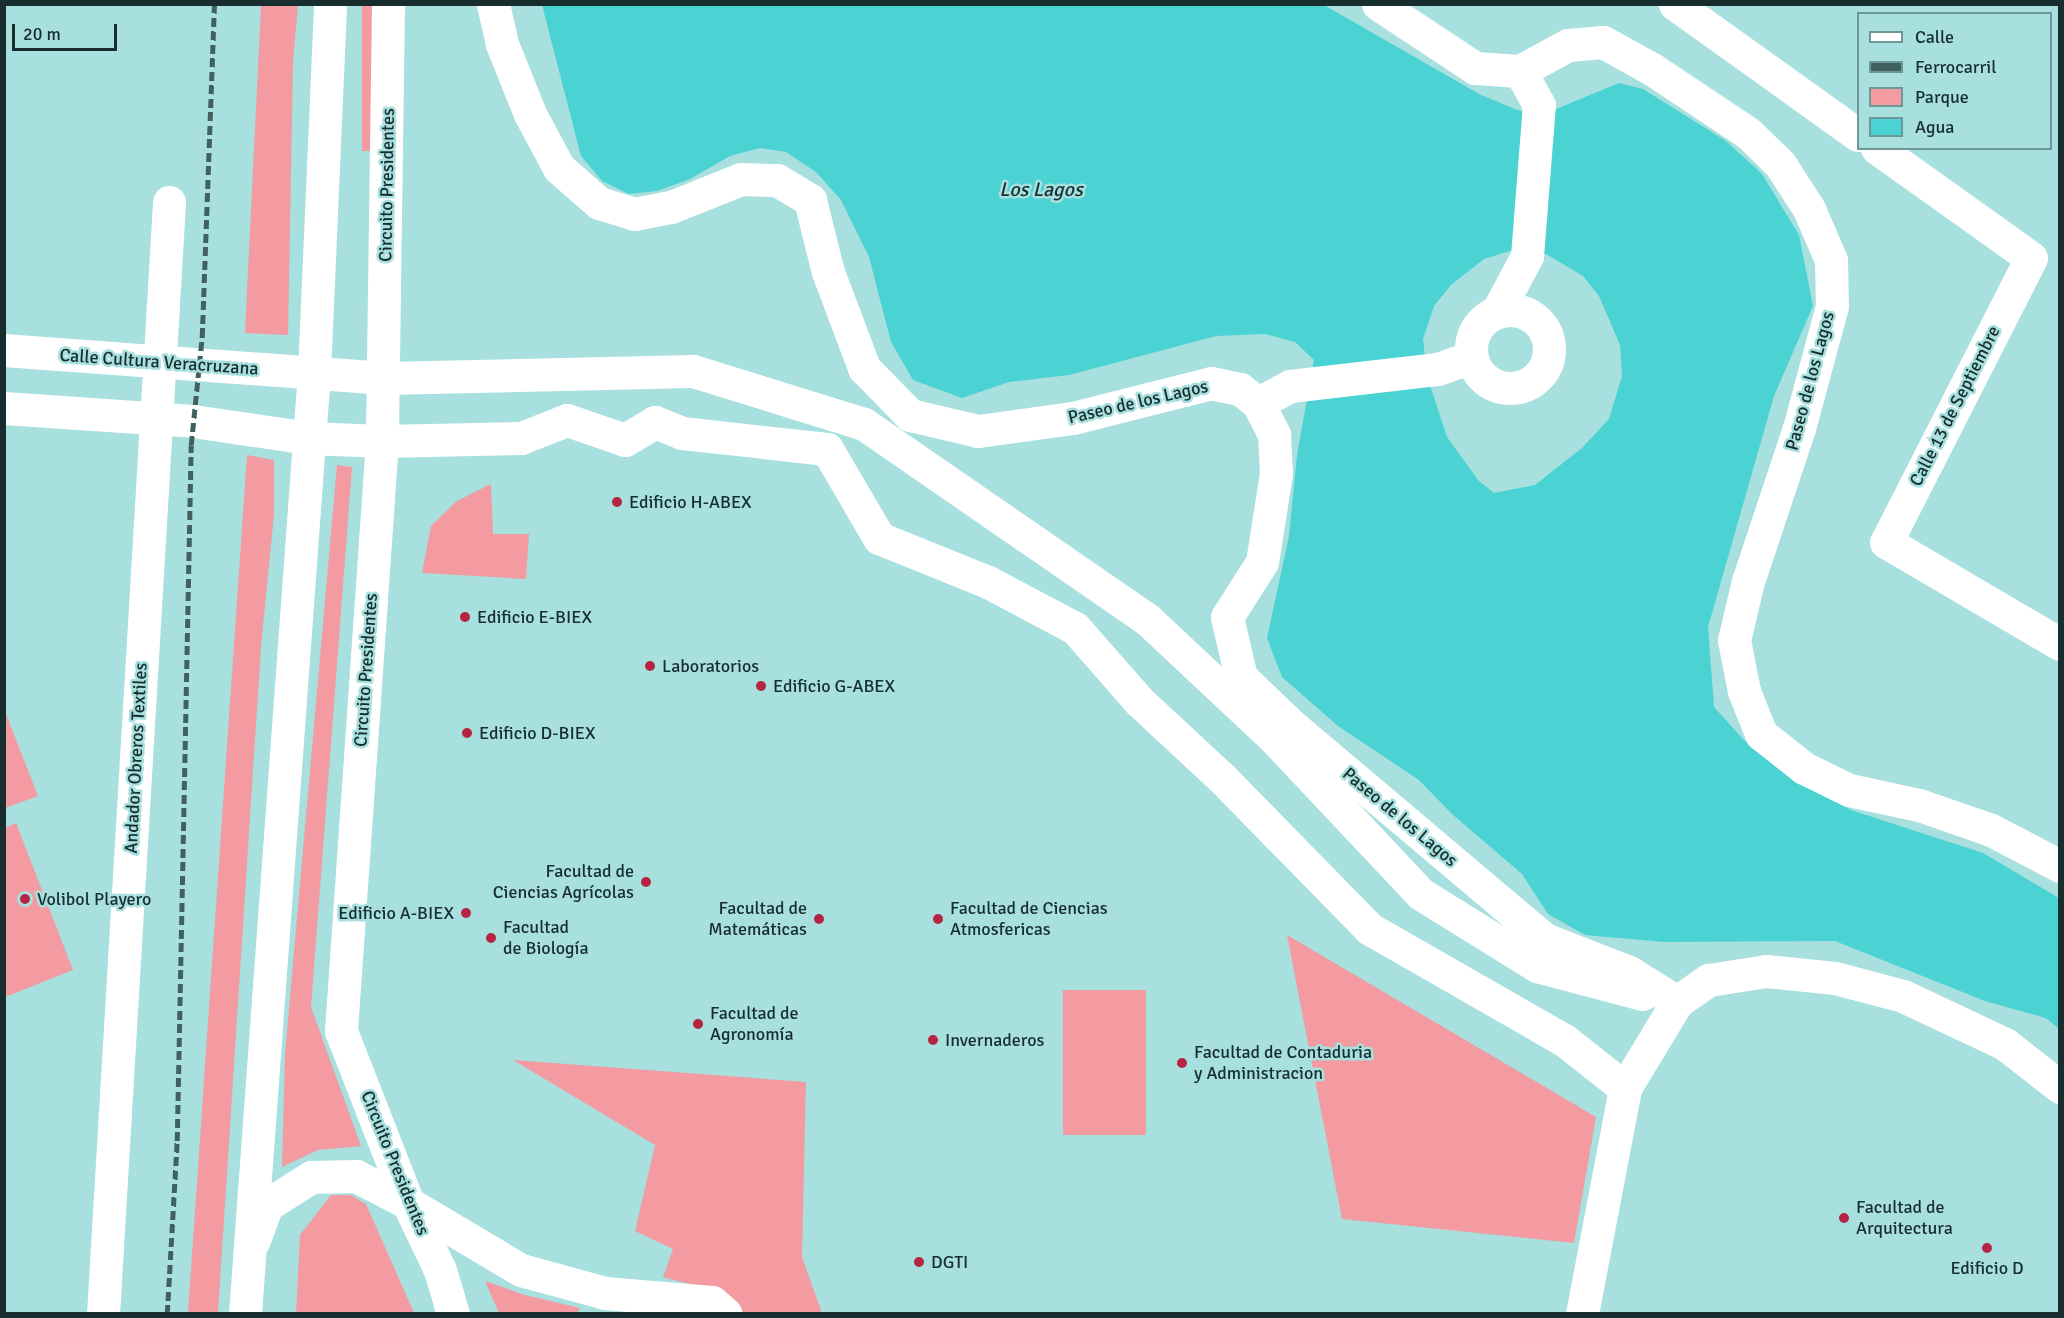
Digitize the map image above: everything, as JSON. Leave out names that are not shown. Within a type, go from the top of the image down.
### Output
[{"type":"street","points":[[245,1314],[247,1260],[314,373],[330,4]]},
{"type":"street","name":"Circuito Presidentes","points":[[388,4],[385,378],[341,1030],[408,1203],[440,1270],[453,1314]]},
{"type":"street","name":"Paseo de los Lagos","points":[[493,4],[502,44],[530,114],[559,168],[599,203],[634,214],[671,207],[741,179],[777,180],[810,200],[828,272],[864,368],[910,415],[978,431],[1073,418],[1211,383],[1240,389],[1258,403],[1274,435],[1276,473],[1262,562],[1227,617],[1240,677],[1290,724],[1544,939],[1629,972],[1677,1002]]},
{"type":"street","points":[[1378,4],[1475,68],[1520,71],[1539,105],[1527,256],[1497,312],[1473,335],[1471,357],[1485,380],[1503,387],[1523,386],[1543,369],[1548,343],[1544,330],[1524,313],[1497,312]]},
{"type":"street","points":[[1675,4],[1857,134]]},
{"type":"street","name":"Paseo de los Lagos","points":[[1520,71],[1568,45],[1603,42],[1652,69],[1748,133],[1780,164],[1809,209],[1831,260],[1832,306],[1799,428],[1748,581],[1734,640],[1744,691],[1761,734],[1804,768],[1849,790],[1919,804],[1991,830],[2060,866]]},
{"type":"street","name":"Calle 13 de Septiembre","points":[[1880,150],[2031,258],[1886,542],[2060,644]]},
{"type":"street","name":"Andador Obreros Textiles","points":[[103,1314],[169,202]]},
{"type":"street","name":"Calle Cultura Veracruzana","points":[[4,350],[385,378],[693,371],[864,424],[1148,620],[1273,737],[1421,894],[1537,966],[1601,986],[1677,1002]]},
{"type":"street","points":[[1258,403],[1290,386],[1430,369],[1471,357]]},
{"type":"street","points":[[4,408],[157,418],[308,438],[382,441],[521,438],[567,420],[625,440],[655,422],[682,433],[827,450],[879,538],[988,582],[1075,628],[1139,701],[1222,778],[1370,929],[1564,1040],[1624,1088]]},
{"type":"street","points":[[1582,1314],[1624,1088],[1677,1002],[1709,980],[1766,971],[1835,978],[1903,996],[2005,1044],[2060,1087]]},
{"type":"street","points":[[247,1260],[267,1205],[311,1177],[356,1176],[408,1203],[521,1270],[602,1303],[712,1302],[726,1314]]},
{"type":"green space","points":[[261,5],[298,5],[293,62],[288,335],[245,333]]},
{"type":"green space","points":[[362,5],[378,5],[378,151],[362,151]]},
{"type":"green space","points":[[247,455],[274,460],[274,514],[261,647],[218,1313],[188,1313]]},
{"type":"green space","points":[[337,465],[352,467],[311,1007],[361,1146],[318,1150],[282,1167],[285,1054]]},
{"type":"green space","points":[[491,484],[493,534],[529,534],[526,579],[422,573],[431,526],[457,501]]},
{"type":"green space","points":[[4,709],[38,796],[5,808],[4,808]]},
{"type":"green space","name":"Volibol Playero","points":[[16,823],[73,970],[5,997],[5,828]]},
{"type":"green space","points":[[1287,935],[1596,1117],[1574,1243],[1342,1219]]},
{"type":"green space","points":[[1063,990],[1146,990],[1146,1135],[1063,1135]]},
{"type":"green space","points":[[513,1060],[806,1082],[802,1257],[822,1313],[744,1313],[716,1291],[663,1277],[673,1249],[635,1231],[655,1145]]},
{"type":"green space","points":[[331,1195],[351,1195],[366,1204],[414,1313],[296,1313],[300,1235]]},
{"type":"green space","points":[[485,1281],[525,1295],[580,1308],[577,1313],[499,1313]]},
{"type":"water","name":"Los Lagos","points":[[542,5],[1324,5],[1479,94],[1530,114],[1549,112],[1619,83],[1643,89],[1726,141],[1762,174],[1799,235],[1813,306],[1774,396],[1708,627],[1714,707],[1743,739],[1788,775],[1851,810],[1983,853],[2059,898],[2059,1029],[2046,1018],[1985,1001],[1835,941],[1665,942],[1585,935],[1548,914],[1522,874],[1452,814],[1419,780],[1338,726],[1282,677],[1267,638],[1289,536],[1297,455],[1314,360],[1295,342],[1265,334],[1216,336],[1069,375],[1009,382],[962,398],[913,380],[891,342],[869,257],[841,200],[816,172],[786,152],[760,148],[730,156],[690,179],[657,191],[629,194],[602,181],[581,156]],"holes":[[[1516,249],[1546,254],[1583,276],[1599,296],[1620,345],[1622,376],[1609,419],[1582,448],[1535,485],[1494,493],[1478,480],[1447,437],[1427,376],[1423,339],[1434,306],[1451,285],[1484,259]]]},
{"type":"railway","points":[[167,1314],[177,1141],[191,445],[202,337],[214,4]]},
{"type":"place","name":"Edificio H-ABEX","points":[[617,502]]},
{"type":"place","name":"Edificio E-BIEX","points":[[465,617]]},
{"type":"place","name":"Laboratorios","points":[[650,666]]},
{"type":"place","name":"Edificio G-ABEX","points":[[761,686]]},
{"type":"place","name":"Edificio D-BIEX","points":[[467,733]]},
{"type":"place","name":"Facultad de Ciencias Agrícolas","points":[[646,882]]},
{"type":"place","name":"Volibol Playero","points":[[25,899]]},
{"type":"place","name":"Edificio A-BIEX","points":[[466,913]]},
{"type":"place","name":"Facultad de Matemáticas","points":[[819,919]]},
{"type":"place","name":"Facultad de Ciencias Atmosfericas","points":[[938,919]]},
{"type":"place","name":"Facultad de Biología","points":[[491,938]]},
{"type":"place","name":"Facultad de Agronomía","points":[[698,1024]]},
{"type":"place","name":"Invernaderos","points":[[933,1040]]},
{"type":"place","name":"Facultad de Contaduria y Administracion","points":[[1182,1063]]},
{"type":"place","name":"Facultad de Arquitectura","points":[[1844,1218]]},
{"type":"place","name":"Edificio D","points":[[1987,1248]]},
{"type":"place","name":"DGTI","points":[[919,1262]]}]
